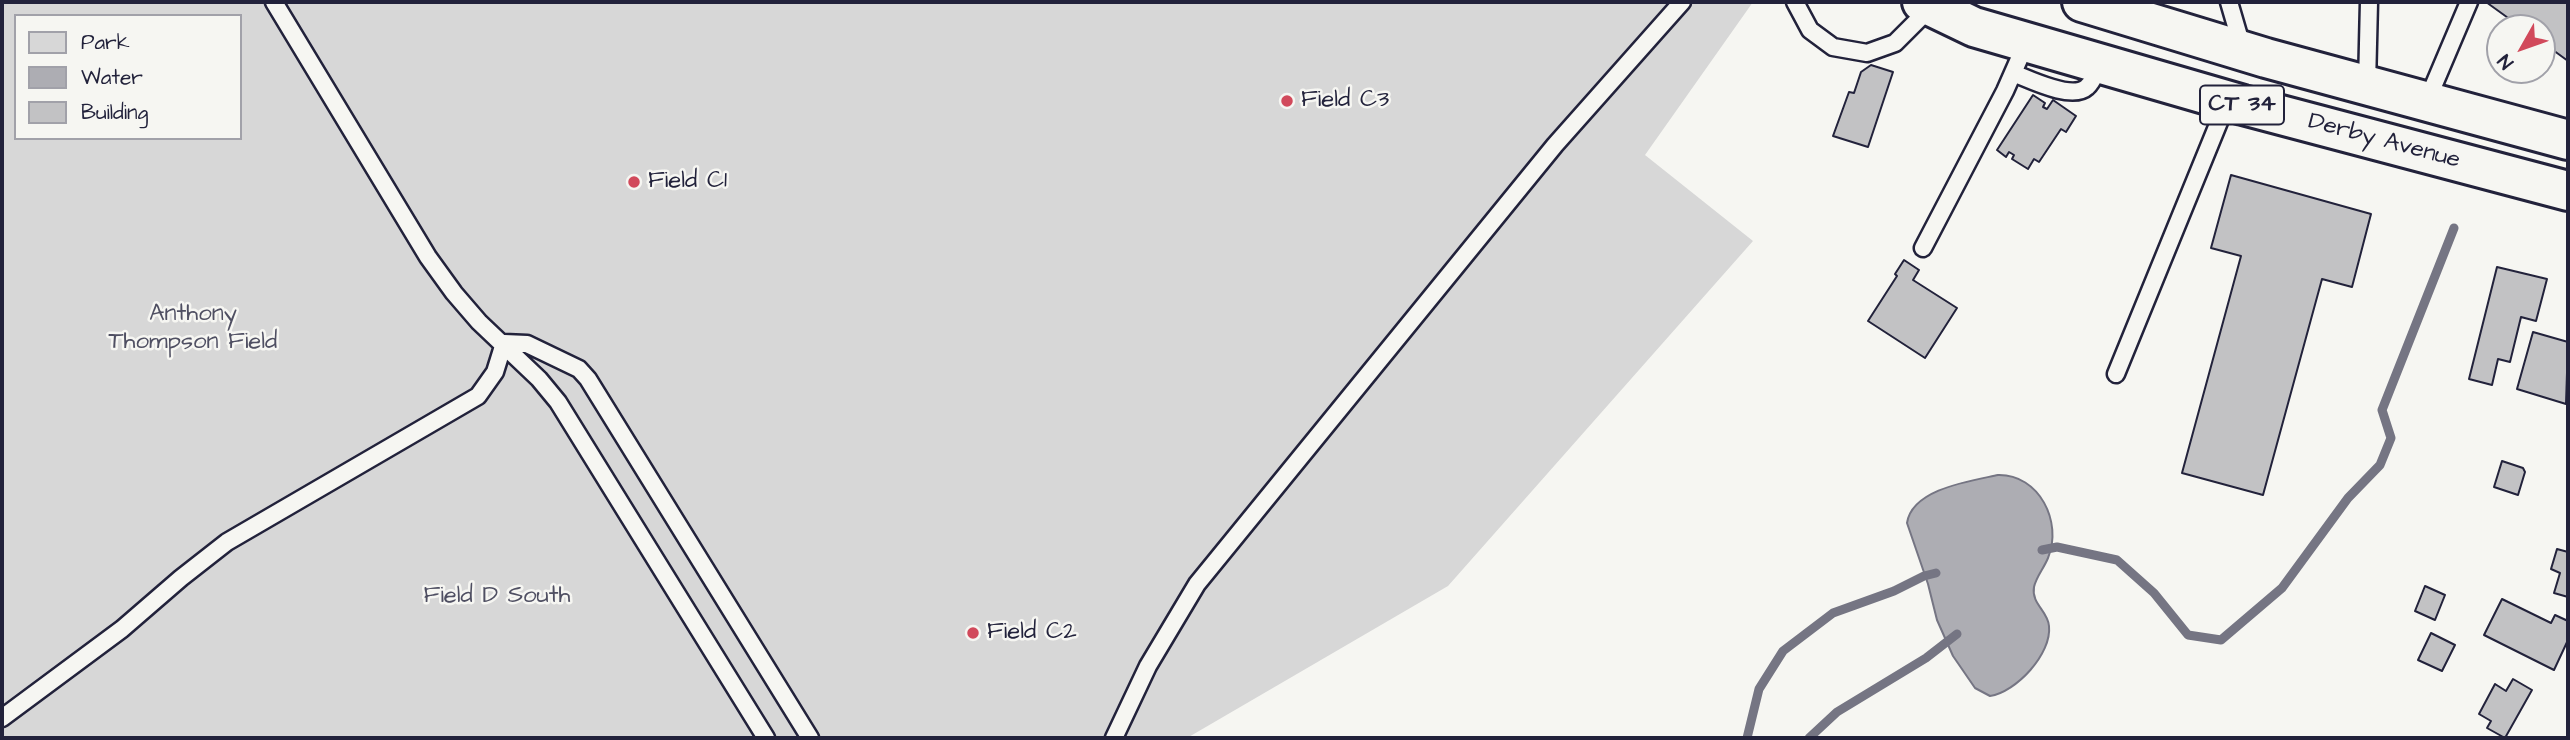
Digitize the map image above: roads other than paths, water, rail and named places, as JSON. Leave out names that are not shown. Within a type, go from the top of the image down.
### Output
[{"type":"highway","name":"Derby Avenue","points":[[2088,2],[2243,51],[2568,140]]},
{"type":"highway","name":"Derby Avenue","points":[[1927,4],[1975,27],[2020,57],[2101,63],[2228,100],[2568,191]]},
{"type":"highway","points":[[2228,100],[2243,51]]},
{"type":"lane","points":[[274,2],[428,257],[478,322],[504,343],[558,402],[766,738]]},
{"type":"lane","points":[[1114,738],[1148,666],[1197,584],[1555,145],[1682,2]]},
{"type":"lane","points":[[1795,2],[1810,30],[1833,47],[1867,53],[1895,43],[1927,4]]},
{"type":"lane","points":[[2229,2],[2243,51]]},
{"type":"lane","points":[[2367,85],[2368,2]]},
{"type":"lane","points":[[2427,101],[2469,2]]},
{"type":"lane","points":[[1923,248],[2020,57]]},
{"type":"lane","points":[[2116,374],[2228,100]]},
{"type":"lane","points":[[2,718],[122,629],[227,542],[478,396],[495,372],[504,343]]},
{"type":"lane","points":[[504,343],[527,344],[579,369],[589,379],[810,738]]},
{"type":"water","points":[[1998,475],[2025,482],[2036,491],[2050,516],[2052,544],[2035,583],[2034,593],[2049,626],[2045,648],[2021,679],[2011,687],[1990,696],[1975,688],[1953,656],[1937,620],[1907,523],[1911,511],[1931,494],[1958,484]]},
{"type":"waterway","points":[[2042,550],[2057,547],[2117,560],[2154,593],[2188,635],[2221,640],[2282,588],[2348,498],[2380,465],[2391,438],[2382,410],[2454,228]]},
{"type":"waterway","points":[[1747,738],[1759,689],[1783,651],[1833,613],[1936,573]]},
{"type":"waterway","points":[[1809,738],[1837,712],[1926,658],[1957,634]]},
{"type":"place","name":"Field C3","points":[[1287,101]]},
{"type":"place","name":"Field C1","points":[[634,182]]},
{"type":"place","name":"Field C2","points":[[973,633]]},
{"type":"park label","name":"Anthony Thompson Field","points":[[193,329]]},
{"type":"park label","name":"Field D South","points":[[497,597]]}]
